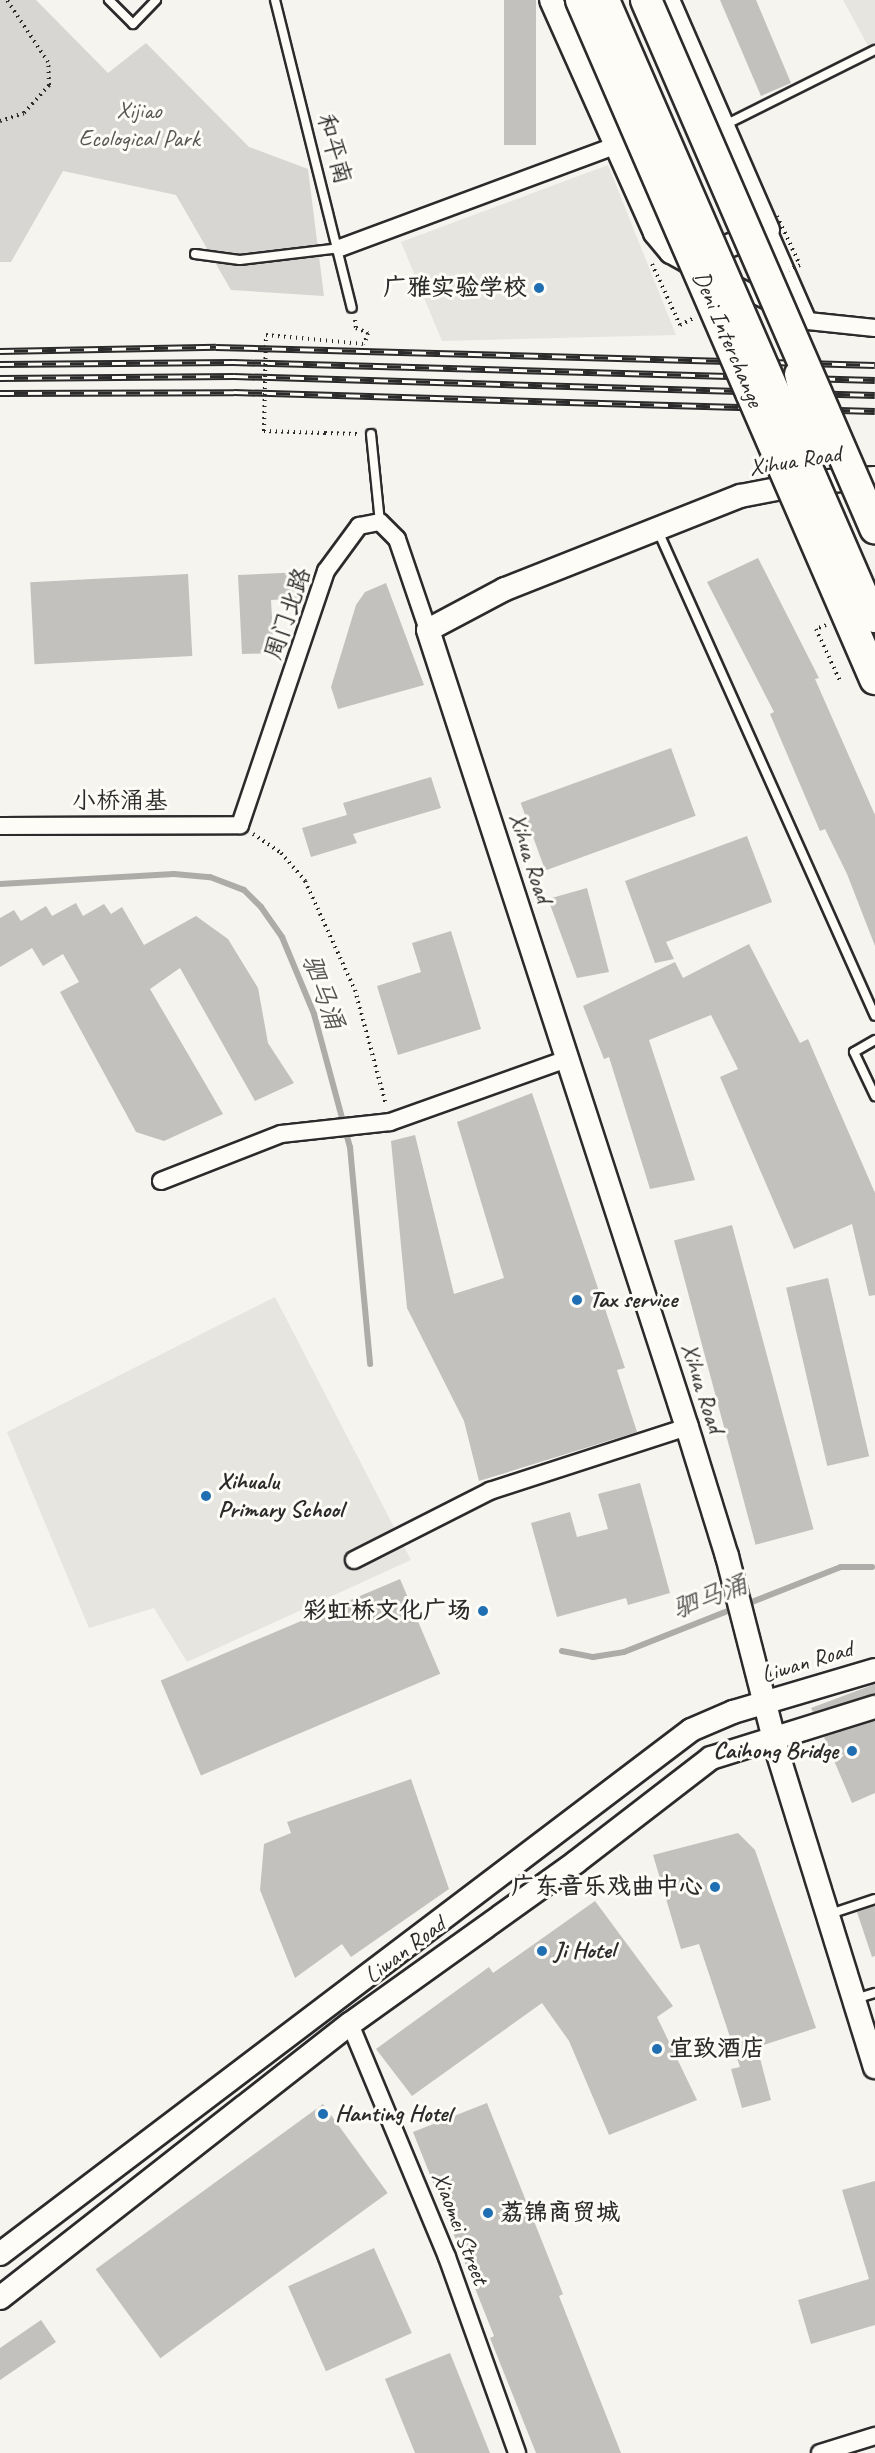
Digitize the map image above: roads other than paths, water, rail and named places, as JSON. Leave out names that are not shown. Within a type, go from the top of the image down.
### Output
[{"type":"highway","name":"Deni Interchange","points":[[581,0],[736,329],[799,454],[875,679]]},
{"type":"highway","points":[[646,0],[796,320],[875,528]]},
{"type":"main road","points":[[551,0],[614,146],[659,238],[688,262],[772,223],[723,126],[668,0]]},
{"type":"main road","name":"Deni Interchange","points":[[606,0],[736,329]]},
{"type":"main road","name":"Deni Interchange","points":[[620,0],[799,454],[875,620]]},
{"type":"main road","points":[[796,320],[799,454]]},
{"type":"main road","points":[[736,329],[763,391],[799,454]]},
{"type":"main road","name":"Deni Interchange","points":[[799,454],[875,581]]},
{"type":"main road","name":"Xihua Road","points":[[766,1704],[726,1556],[687,1427],[428,630],[505,589],[657,528],[773,488],[875,478]]},
{"type":"main road","name":"Liwan Road","points":[[0,2253],[691,1730],[709,1720],[875,1670]]},
{"type":"main road","points":[[766,1704],[773,1739],[828,1914],[865,1996],[875,2067]]},
{"type":"main road","name":"Liwan Road","points":[[0,2298],[350,2024],[576,1862],[711,1758],[875,1707]]},
{"type":"main road","points":[[691,1730],[711,1758]]},
{"type":"street","points":[[340,248],[614,146]]},
{"type":"street","points":[[772,223],[796,320]]},
{"type":"street","points":[[688,262],[796,320],[875,328]]},
{"type":"street","points":[[380,522],[397,539],[428,630]]},
{"type":"street","name":"周门北路","points":[[240,825],[326,571],[359,526],[380,522]]},
{"type":"street","name":"小桥涌基","points":[[0,826],[240,825]]},
{"type":"street","points":[[162,1181],[281,1134],[390,1122],[567,1059]]},
{"type":"street","points":[[354,1560],[490,1491],[687,1427]]},
{"type":"street","name":"Xiaomei Street","points":[[350,2024],[447,2257],[517,2453]]},
{"type":"street","points":[[820,2453],[875,2436]]},
{"type":"lane","points":[[109,0],[133,24],[156,0]]},
{"type":"lane","name":"和平南","points":[[275,0],[340,248],[352,308]]},
{"type":"lane","points":[[723,126],[874,54]]},
{"type":"lane","points":[[195,254],[240,260],[340,248]]},
{"type":"lane","points":[[371,434],[380,522]]},
{"type":"lane","points":[[657,528],[875,1016]]},
{"type":"lane","points":[[875,1040],[854,1052],[875,1096]]},
{"type":"lane","points":[[828,1914],[875,1899]]},
{"type":"waterway","name":"驷马涌","points":[[0,884],[174,874],[210,877],[244,890],[261,907],[282,937],[314,1014],[350,1147],[370,1364]]},
{"type":"waterway","name":"驷马涌","points":[[744,1605],[841,1567],[872,1567]]},
{"type":"waterway","name":"驷马涌","points":[[562,1651],[593,1657],[624,1652],[735,1608]]},
{"type":"railway","points":[[0,351],[216,347],[875,365]]},
{"type":"railway","points":[[0,364],[233,362],[875,380]]},
{"type":"railway","points":[[0,378],[234,376],[875,395]]},
{"type":"railway","points":[[0,393],[234,392],[875,411]]},
{"type":"place","name":"广雅实验学校","points":[[539,288]]},
{"type":"place","name":"Tax service","points":[[577,1300]]},
{"type":"place","name":"Xihualu Primary School","points":[[206,1496]]},
{"type":"place","name":"彩虹桥文化广场","points":[[483,1611]]},
{"type":"place","name":"Caihong Bridge","points":[[852,1751]]},
{"type":"place","name":"广东音乐戏曲中心","points":[[715,1887]]},
{"type":"place","name":"Ji Hotel","points":[[542,1951]]},
{"type":"place","name":"宜致酒店","points":[[657,2049]]},
{"type":"place","name":"Hanting Hotel","points":[[323,2114]]},
{"type":"place","name":"荔锦商贸城","points":[[488,2213]]},
{"type":"park label","name":"Xijiao Ecological Park","points":[[139,125]]}]
